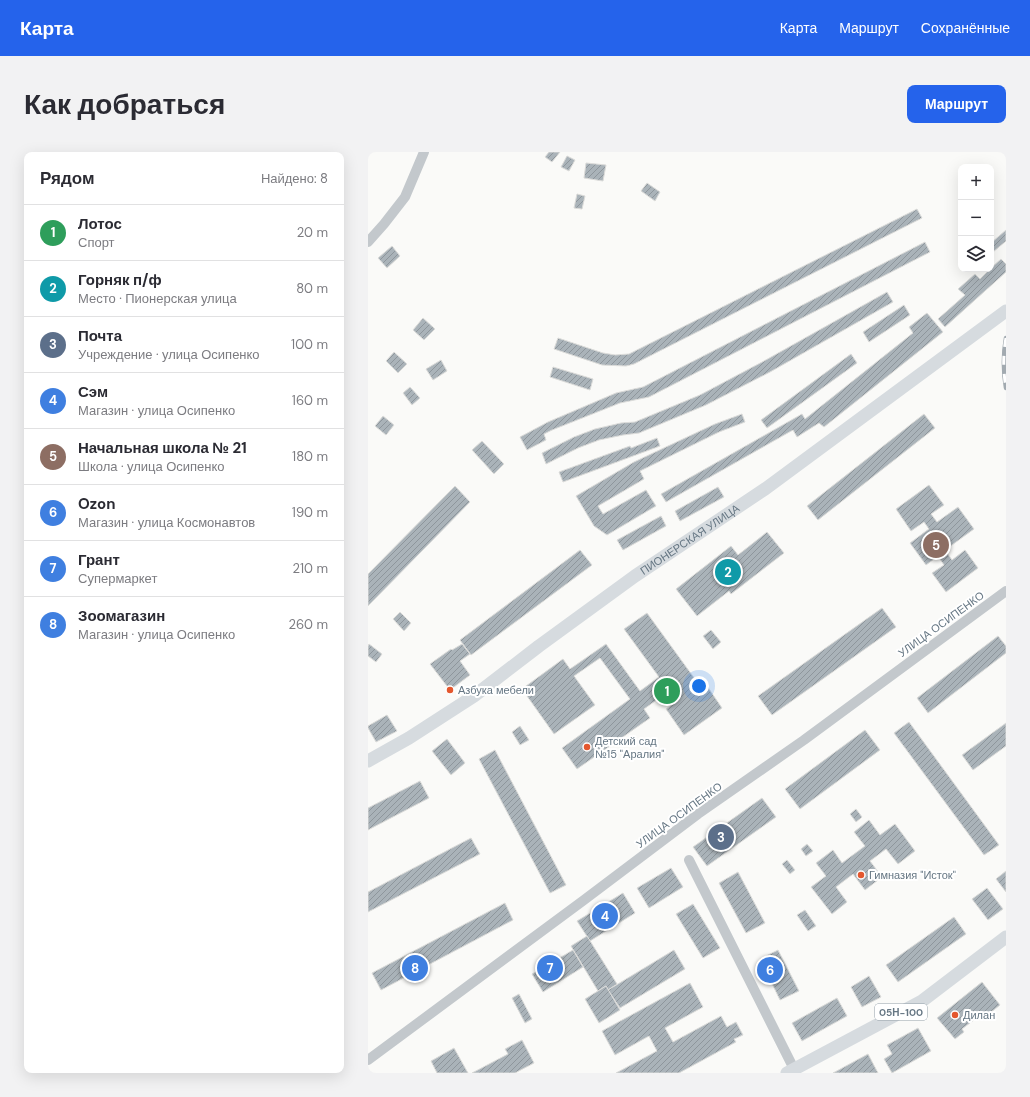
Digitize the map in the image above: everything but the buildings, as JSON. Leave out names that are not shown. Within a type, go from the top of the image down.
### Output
[{"type":"main road","name":"ПИОНЕРСКАЯ УЛИЦА","points":[[368,761],[409,738],[474,696],[539,646],[635,576],[765,489],[1006,311]]},
{"type":"main road","name":"05Н-100","points":[[792,1072],[922,1001],[1006,937]]},
{"type":"street","points":[[368,242],[384,224],[404,197],[424,152]]},
{"type":"street","name":"УЛИЦА ОСИПЕНКО","points":[[368,1060],[698,814],[804,740],[1006,591]]},
{"type":"street","points":[[689,860],[792,1072]]},
{"type":"railway","points":[[1006,338],[1004,350],[1004,375],[1006,388]]},
{"type":"place","name":"Начальная школа № 21","points":[[936,545]]},
{"type":"place","name":"Горняк п/ф","points":[[728,572]]},
{"type":"place","name":"Азбука мебели","points":[[450,690]]},
{"type":"place","name":"Лотос","points":[[667,691]]},
{"type":"place","name":"Детский сад №15 \"Аралия\"","points":[[587,747]]},
{"type":"place","name":"Почта","points":[[721,837]]},
{"type":"place","name":"Гимназия \"Исток\"","points":[[861,875]]},
{"type":"place","name":"Сэм","points":[[605,916]]},
{"type":"place","name":"Зоомагазин","points":[[415,968]]},
{"type":"place","name":"Грант","points":[[550,968]]},
{"type":"place","name":"Ozon","points":[[770,970]]},
{"type":"place","name":"Дилан","points":[[955,1015]]}]
